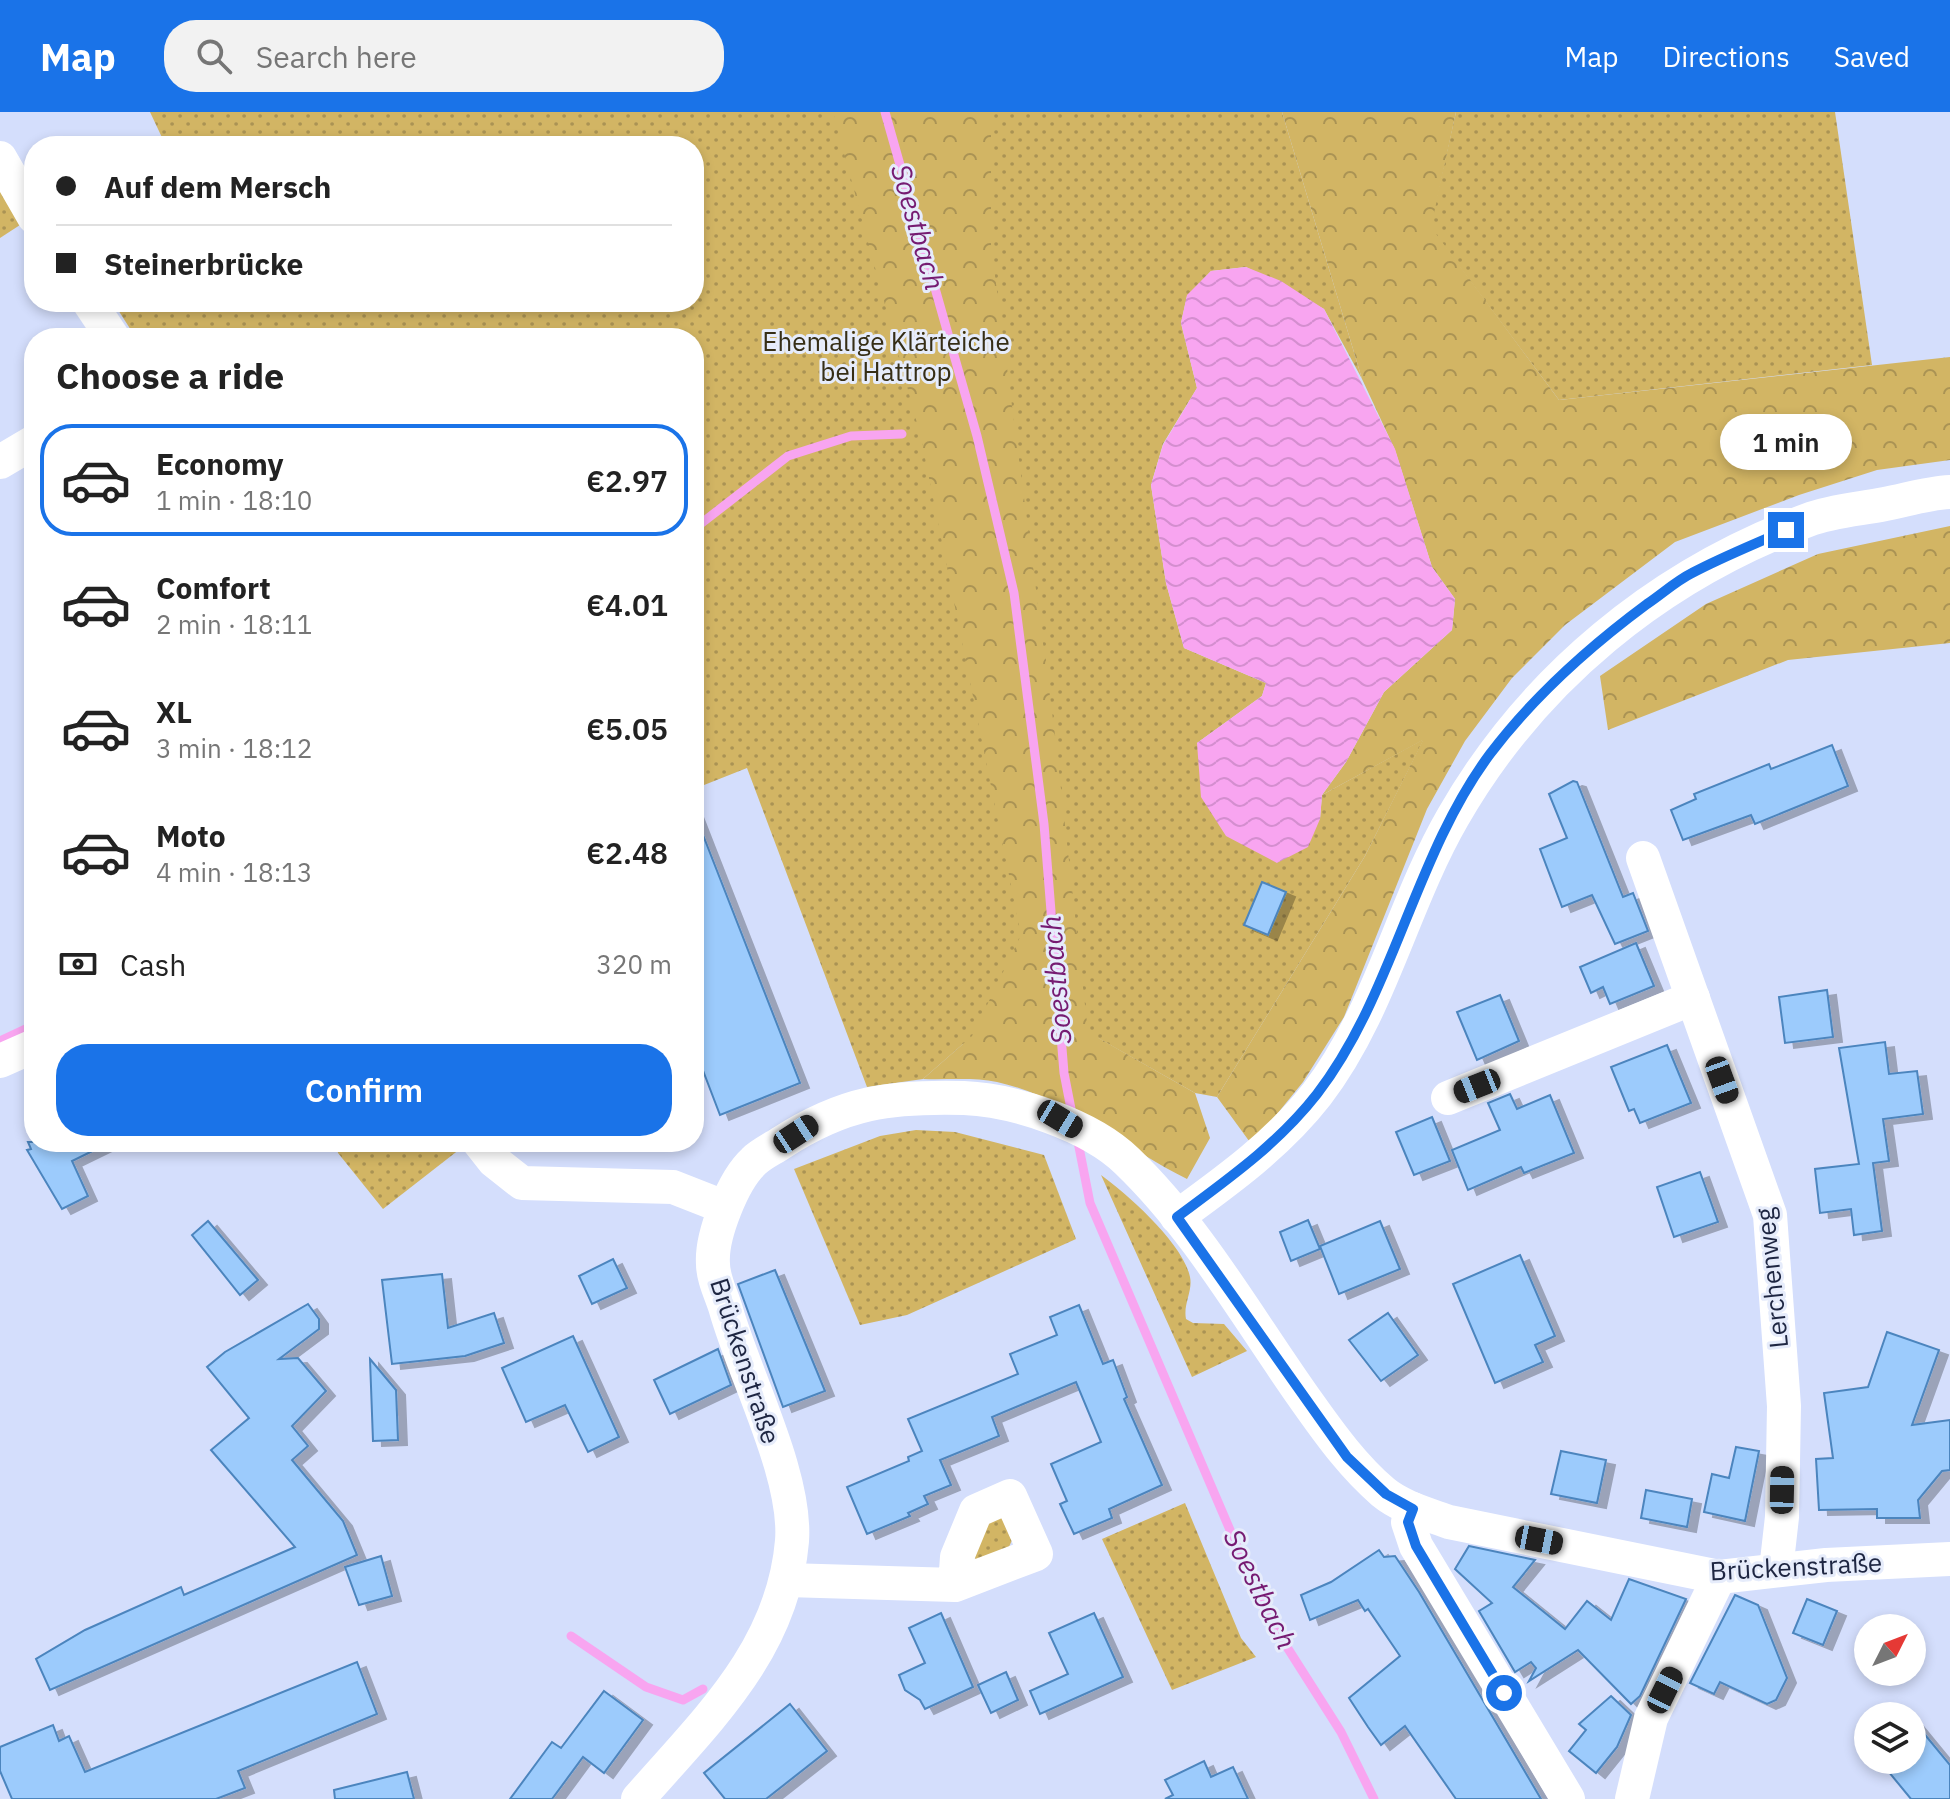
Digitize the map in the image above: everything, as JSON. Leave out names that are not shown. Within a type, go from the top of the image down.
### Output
[{"type":"street","points":[[0,158],[24,200]]},
{"type":"street","points":[[0,462],[24,448]]},
{"type":"street","points":[[1177,1217],[1243,1169],[1284,1132],[1318,1093],[1360,1022],[1427,870],[1489,756],[1536,700],[1599,639],[1689,574],[1810,519],[1950,492]]},
{"type":"street","name":"Lerchenweg","points":[[1643,858],[1770,1215],[1784,1406],[1782,1517],[1776,1570]]},
{"type":"street","points":[[1448,1098],[1693,998]]},
{"type":"street","points":[[0,1061],[24,1050]]},
{"type":"street","name":"Brückenstraße","points":[[638,1799],[720,1706],[764,1644],[787,1580],[792,1537],[789,1488],[738,1353],[712,1263],[724,1207],[752,1162],[817,1120],[865,1102],[890,1099],[993,1099],[1060,1119],[1124,1158],[1177,1217],[1347,1457],[1386,1494],[1413,1509],[1449,1522],[1719,1577],[1776,1570],[1950,1559]]},
{"type":"street","points":[[487,1152],[522,1183],[673,1187],[724,1207]]},
{"type":"street","points":[[1413,1509],[1408,1522],[1416,1546],[1568,1799]]},
{"type":"street","points":[[1632,1799],[1651,1718],[1719,1577]]},
{"type":"street","points":[[787,1580],[955,1585]]},
{"type":"green space","name":"Ehemalige Klärteiche bei Hattrop","points":[[150,112],[1282,112],[1362,379],[1324,309],[1246,267],[1211,271],[1187,296],[1181,323],[1197,388],[1163,444],[1151,485],[1166,583],[1184,648],[1266,683],[1262,696],[1197,743],[1320,819],[1322,795],[1424,739],[1365,856],[1217,1097],[1195,1093],[1098,1038],[963,1044],[923,1079],[867,1087],[747,768],[704,785],[704,328],[130,328],[119,312],[704,312],[704,136],[161,136]]},
{"type":"green space","points":[[833,112],[991,112],[991,245],[1055,735],[1088,1032],[1195,1093],[1210,1138],[1187,1179],[1072,1111],[1023,1089],[988,1080],[923,1079],[972,1036],[1021,935],[921,438]]},
{"type":"green space","points":[[1282,112],[1456,112],[1431,227],[1559,400],[1950,357],[1950,460],[1877,470],[1799,495],[1675,542],[1565,625],[1512,678],[1465,741],[1427,809],[1344,1017],[1303,1082],[1252,1145],[1217,1097],[1365,856],[1423,740],[1322,795],[1346,762],[1384,692],[1452,630],[1455,599],[1432,567],[1395,450],[1362,379]]},
{"type":"green space","points":[[1456,112],[1835,112],[1872,365],[1559,400],[1430,227]]},
{"type":"green space","points":[[0,188],[20,225],[0,238]]},
{"type":"green space","points":[[1950,526],[1950,643],[1788,660],[1608,730],[1600,676],[1706,604],[1818,554]]},
{"type":"green space","points":[[916,1130],[955,1132],[1044,1155],[1076,1239],[907,1315],[860,1325],[794,1169],[880,1136]]},
{"type":"green space","points":[[338,1152],[456,1152],[383,1209]]},
{"type":"green space","points":[[1101,1175],[1153,1220],[1177,1249],[1191,1282],[1186,1319],[1193,1323],[1224,1324],[1247,1351],[1192,1377]]},
{"type":"green space","points":[[1185,1503],[1241,1638],[1256,1657],[1172,1690],[1102,1539]]},
{"type":"green space","points":[[1004,1514],[1014,1536],[1007,1551],[978,1565],[973,1553],[986,1522]]},
{"type":"water","points":[[1246,267],[1281,281],[1324,309],[1395,449],[1432,567],[1455,599],[1452,630],[1384,692],[1346,762],[1322,795],[1320,819],[1308,847],[1277,863],[1226,836],[1201,797],[1197,743],[1262,696],[1266,683],[1184,648],[1166,583],[1151,485],[1163,445],[1197,388],[1181,323],[1187,295],[1211,271]]},
{"type":"building","points":[[1832,745],[1848,786],[1755,824],[1751,815],[1683,840],[1671,810],[1696,799],[1694,794],[1769,764],[1771,769]]},
{"type":"building","points":[[1573,781],[1577,782],[1623,897],[1633,893],[1648,931],[1615,944],[1592,895],[1562,907],[1540,849],[1567,838],[1549,794]]},
{"type":"building","points":[[704,838],[800,1083],[720,1115],[704,1073]]},
{"type":"building","points":[[1262,882],[1286,892],[1268,935],[1244,925]]},
{"type":"building","points":[[1636,943],[1654,986],[1610,1004],[1603,987],[1591,993],[1580,967]]},
{"type":"building","points":[[1827,990],[1833,1037],[1785,1043],[1779,997]]},
{"type":"building","points":[[1500,995],[1519,1041],[1477,1060],[1457,1012]]},
{"type":"building","points":[[1885,1042],[1889,1074],[1917,1071],[1923,1114],[1883,1119],[1889,1161],[1873,1163],[1882,1231],[1854,1235],[1851,1209],[1820,1213],[1815,1169],[1859,1164],[1839,1048]]},
{"type":"building","points":[[1667,1045],[1691,1103],[1640,1123],[1634,1109],[1629,1111],[1611,1067]]},
{"type":"building","points":[[1510,1094],[1517,1109],[1550,1095],[1574,1153],[1524,1173],[1521,1167],[1468,1190],[1452,1150],[1500,1130],[1488,1103]]},
{"type":"building","points":[[1432,1117],[1450,1161],[1414,1175],[1396,1132]]},
{"type":"building","points":[[28,1152],[90,1152],[72,1161],[88,1196],[62,1209]]},
{"type":"building","points":[[1700,1172],[1718,1222],[1674,1237],[1657,1187]]},
{"type":"building","points":[[1308,1220],[1320,1249],[1291,1261],[1280,1232]]},
{"type":"building","points":[[208,1221],[258,1280],[240,1295],[192,1235]]},
{"type":"building","points":[[1380,1221],[1400,1269],[1339,1294],[1320,1246]]},
{"type":"building","points":[[1520,1255],[1555,1336],[1535,1345],[1543,1362],[1495,1383],[1453,1284]]},
{"type":"building","points":[[613,1259],[627,1288],[592,1304],[579,1276]]},
{"type":"building","points":[[775,1270],[825,1391],[783,1407],[738,1284]]},
{"type":"building","points":[[442,1274],[448,1328],[494,1313],[504,1343],[465,1356],[392,1364],[382,1280]]},
{"type":"building","points":[[308,1304],[319,1319],[319,1329],[279,1359],[298,1358],[326,1391],[292,1426],[308,1446],[292,1460],[343,1521],[357,1555],[50,1690],[36,1659],[85,1630],[181,1587],[184,1595],[295,1547],[211,1450],[249,1418],[207,1367],[225,1352]]},
{"type":"building","points":[[1079,1305],[1103,1364],[1113,1360],[1127,1397],[1124,1399],[1162,1485],[1109,1509],[1112,1518],[1074,1534],[1060,1504],[1067,1501],[1051,1464],[1101,1442],[1076,1382],[992,1417],[999,1436],[940,1460],[951,1485],[924,1496],[928,1504],[908,1513],[910,1516],[867,1534],[847,1487],[909,1461],[908,1457],[922,1451],[908,1419],[1018,1374],[1010,1354],[1057,1335],[1050,1317]]},
{"type":"building","points":[[1388,1313],[1418,1355],[1381,1381],[1349,1340]]},
{"type":"building","points":[[1887,1332],[1939,1350],[1912,1425],[1950,1420],[1950,1470],[1942,1471],[1918,1500],[1920,1518],[1877,1518],[1877,1509],[1819,1510],[1816,1459],[1833,1458],[1824,1393],[1868,1387]]},
{"type":"building","points":[[573,1336],[619,1437],[588,1452],[565,1405],[526,1422],[502,1368]]},
{"type":"building","points":[[718,1349],[731,1385],[670,1414],[654,1380]]},
{"type":"building","points":[[370,1359],[396,1390],[398,1440],[373,1441]]},
{"type":"building","points":[[1736,1447],[1759,1451],[1745,1521],[1704,1512],[1712,1474],[1729,1478]]},
{"type":"building","points":[[1561,1451],[1606,1460],[1597,1503],[1551,1494]]},
{"type":"building","points":[[1646,1490],[1692,1499],[1687,1527],[1641,1518]]},
{"type":"building","points":[[1469,1546],[1535,1560],[1513,1587],[1565,1629],[1587,1601],[1611,1620],[1629,1579],[1686,1599],[1640,1696],[1631,1704],[1578,1650],[1529,1681],[1536,1668],[1531,1662],[1515,1672],[1479,1611],[1492,1603],[1455,1569]]},
{"type":"building","points":[[1379,1550],[1384,1557],[1395,1556],[1419,1592],[1541,1799],[1456,1799],[1405,1726],[1381,1745],[1349,1698],[1400,1656],[1368,1609],[1365,1611],[1358,1600],[1310,1620],[1301,1595],[1331,1582]]},
{"type":"building","points":[[381,1556],[392,1596],[359,1605],[345,1567]]},
{"type":"building","points":[[1735,1595],[1758,1605],[1787,1678],[1776,1700],[1767,1704],[1720,1682],[1714,1694],[1690,1683]]},
{"type":"building","points":[[1807,1599],[1837,1611],[1823,1645],[1793,1633]]},
{"type":"building","points":[[941,1613],[973,1687],[925,1709],[920,1700],[905,1690],[899,1675],[925,1663],[909,1628]]},
{"type":"building","points":[[1094,1613],[1123,1677],[1040,1714],[1030,1691],[1068,1674],[1049,1633]]},
{"type":"building","points":[[357,1662],[377,1714],[238,1771],[245,1788],[216,1799],[12,1799],[0,1771],[0,1747],[53,1725],[59,1741],[69,1736],[85,1772]]},
{"type":"building","points":[[1006,1672],[1018,1700],[991,1713],[978,1685]]},
{"type":"building","points":[[604,1691],[643,1720],[604,1773],[583,1757],[552,1799],[510,1799],[552,1742],[561,1748]]},
{"type":"building","points":[[1611,1696],[1631,1715],[1617,1747],[1596,1773],[1569,1751],[1586,1730],[1579,1724]]},
{"type":"building","points":[[790,1704],[827,1751],[766,1799],[725,1799],[704,1773]]},
{"type":"building","points":[[1926,1736],[1950,1765],[1950,1799],[1911,1799],[1890,1774],[1926,1774]]},
{"type":"building","points":[[1204,1761],[1211,1777],[1233,1767],[1248,1799],[1165,1799],[1173,1795],[1165,1780]]},
{"type":"building","points":[[407,1772],[414,1799],[335,1799],[334,1790]]},
{"type":"waterway","name":"Soestbach","points":[[885,112],[977,436],[1014,593],[1044,824],[1064,1073],[1073,1119]]},
{"type":"waterway","points":[[704,521],[788,456],[851,436],[902,434]]},
{"type":"waterway","points":[[0,1041],[24,1030]]},
{"type":"waterway","name":"Soestbach","points":[[1077,1137],[1090,1203],[1266,1614],[1341,1732],[1374,1799]]},
{"type":"waterway","points":[[571,1636],[646,1687],[683,1700],[703,1689]]},
{"type":"route","points":[[1504,1693],[1416,1546],[1408,1522],[1413,1509],[1386,1494],[1347,1457],[1177,1217],[1243,1169],[1284,1132],[1318,1093],[1360,1022],[1451,819],[1489,756],[1536,700],[1599,639],[1689,574],[1786,530]]}]
